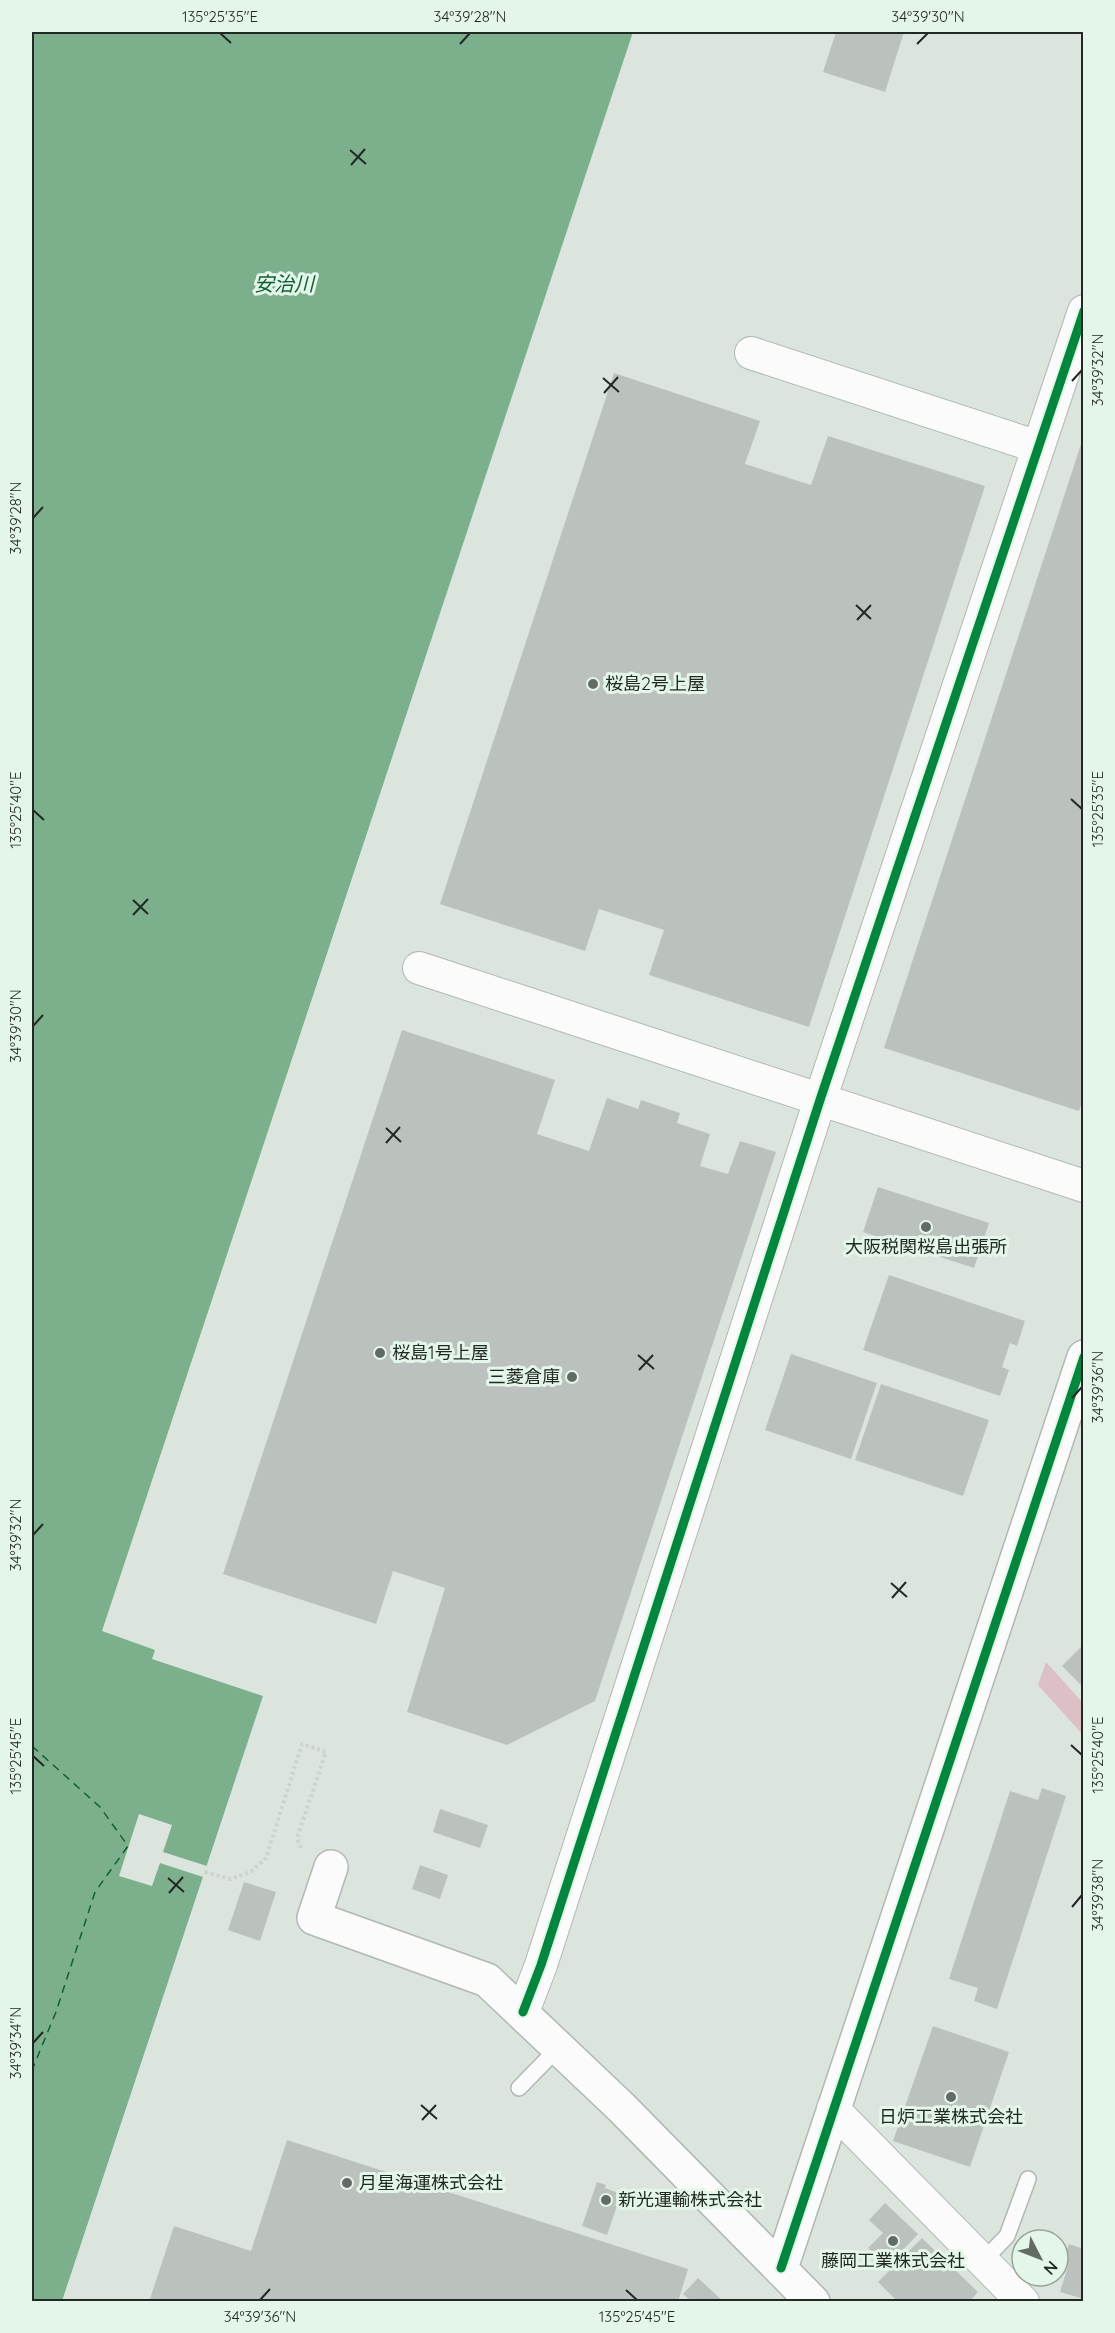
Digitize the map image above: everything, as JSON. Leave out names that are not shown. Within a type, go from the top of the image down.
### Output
[{"type":"street","points":[[523,2012],[541,1965],[820,1100],[1083,311]]},
{"type":"street","points":[[751,353],[1038,447]]},
{"type":"street","points":[[419,968],[1083,1186]]},
{"type":"street","points":[[781,2268],[1083,1357]]},
{"type":"street","points":[[331,1867],[314,1918],[487,1980],[559,2047],[813,2301]]},
{"type":"street","points":[[833,2109],[1023,2301]]},
{"type":"lane","points":[[519,2088],[559,2047]]},
{"type":"lane","points":[[983,2261],[1007,2236],[1028,2179]]},
{"type":"path","points":[[205,1872],[230,1879],[251,1872],[266,1858],[302,1744],[326,1752],[297,1838]]},
{"type":"shaded area","points":[[1046,1662],[1083,1703],[1083,1735],[1038,1685]]},
{"type":"water","name":"安治川","points":[[32,32],[633,32],[102,1631],[155,1650],[152,1659],[263,1696],[62,2301],[32,2302]]},
{"type":"pier","points":[[139,1814],[172,1825],[163,1852],[207,1866],[203,1877],[160,1863],[152,1886],[119,1876]]},
{"type":"building","points":[[836,32],[904,32],[885,92],[823,72]]},
{"type":"building","points":[[614,373],[760,421],[745,464],[811,485],[828,436],[985,486],[809,1027],[649,975],[664,930],[599,909],[585,951],[440,904]]},
{"type":"building","points":[[1083,438],[1084,1096],[1079,1111],[884,1048]]},
{"type":"building","points":[[402,1030],[555,1080],[537,1134],[589,1151],[607,1098],[638,1109],[641,1100],[680,1113],[677,1123],[710,1134],[700,1166],[728,1174],[740,1141],[776,1152],[595,1701],[507,1745],[407,1712],[445,1588],[393,1571],[376,1624],[223,1574]]},
{"type":"building","name":"大阪税関桜島出張所","points":[[878,1187],[989,1223],[974,1268],[863,1232]]},
{"type":"building","points":[[889,1275],[1025,1321],[1017,1346],[1010,1343],[1002,1367],[1009,1370],[1000,1396],[863,1350]]},
{"type":"building","points":[[791,1354],[877,1383],[851,1459],[765,1430]]},
{"type":"building","points":[[881,1384],[989,1420],[963,1496],[855,1460]]},
{"type":"building","points":[[1084,1644],[1084,1688],[1062,1666]]},
{"type":"building","points":[[1042,1788],[1066,1796],[997,2009],[974,2001],[978,1988],[949,1979],[1010,1791],[1038,1800]]},
{"type":"building","points":[[440,1809],[488,1825],[480,1848],[433,1832]]},
{"type":"building","points":[[420,1865],[448,1875],[440,1899],[412,1889]]},
{"type":"building","points":[[244,1882],[276,1892],[260,1941],[228,1930]]},
{"type":"building","name":"日炉工業株式会社","points":[[933,2026],[1009,2052],[970,2167],[893,2141]]},
{"type":"building","name":"月星海運株式会社","points":[[287,2140],[688,2269],[678,2302],[149,2302],[174,2226],[251,2251]]},
{"type":"building","points":[[597,2182],[621,2194],[607,2235],[582,2226]]},
{"type":"building","name":"藤岡工業株式会社","points":[[885,2203],[918,2234],[888,2266],[868,2248],[883,2233],[869,2220]]},
{"type":"building","points":[[922,2238],[978,2292],[969,2302],[898,2302],[878,2282]]},
{"type":"building","points":[[1084,2242],[1084,2299],[1060,2292],[1061,2288],[1070,2288],[1070,2244],[1081,2248]]},
{"type":"building","points":[[698,2278],[724,2302],[692,2302],[683,2294]]},
{"type":"ferry route","points":[[32,1746],[100,1807],[128,1846],[95,1892],[56,2012],[32,2070]]},
{"type":"cycle path","points":[[523,2012],[541,1965],[820,1100],[1084,311]]},
{"type":"cycle path","points":[[781,2268],[1084,1357]]},
{"type":"place","name":"桜島2号上屋","points":[[593,684]]},
{"type":"place","name":"大阪税関桜島出張所","points":[[926,1227]]},
{"type":"place","name":"桜島1号上屋","points":[[380,1353]]},
{"type":"place","name":"三菱倉庫","points":[[572,1377]]},
{"type":"place","name":"日炉工業株式会社","points":[[951,2097]]},
{"type":"place","name":"月星海運株式会社","points":[[347,2183]]},
{"type":"place","name":"新光運輸株式会社","points":[[606,2200]]},
{"type":"place","name":"藤岡工業株式会社","points":[[893,2241]]}]
